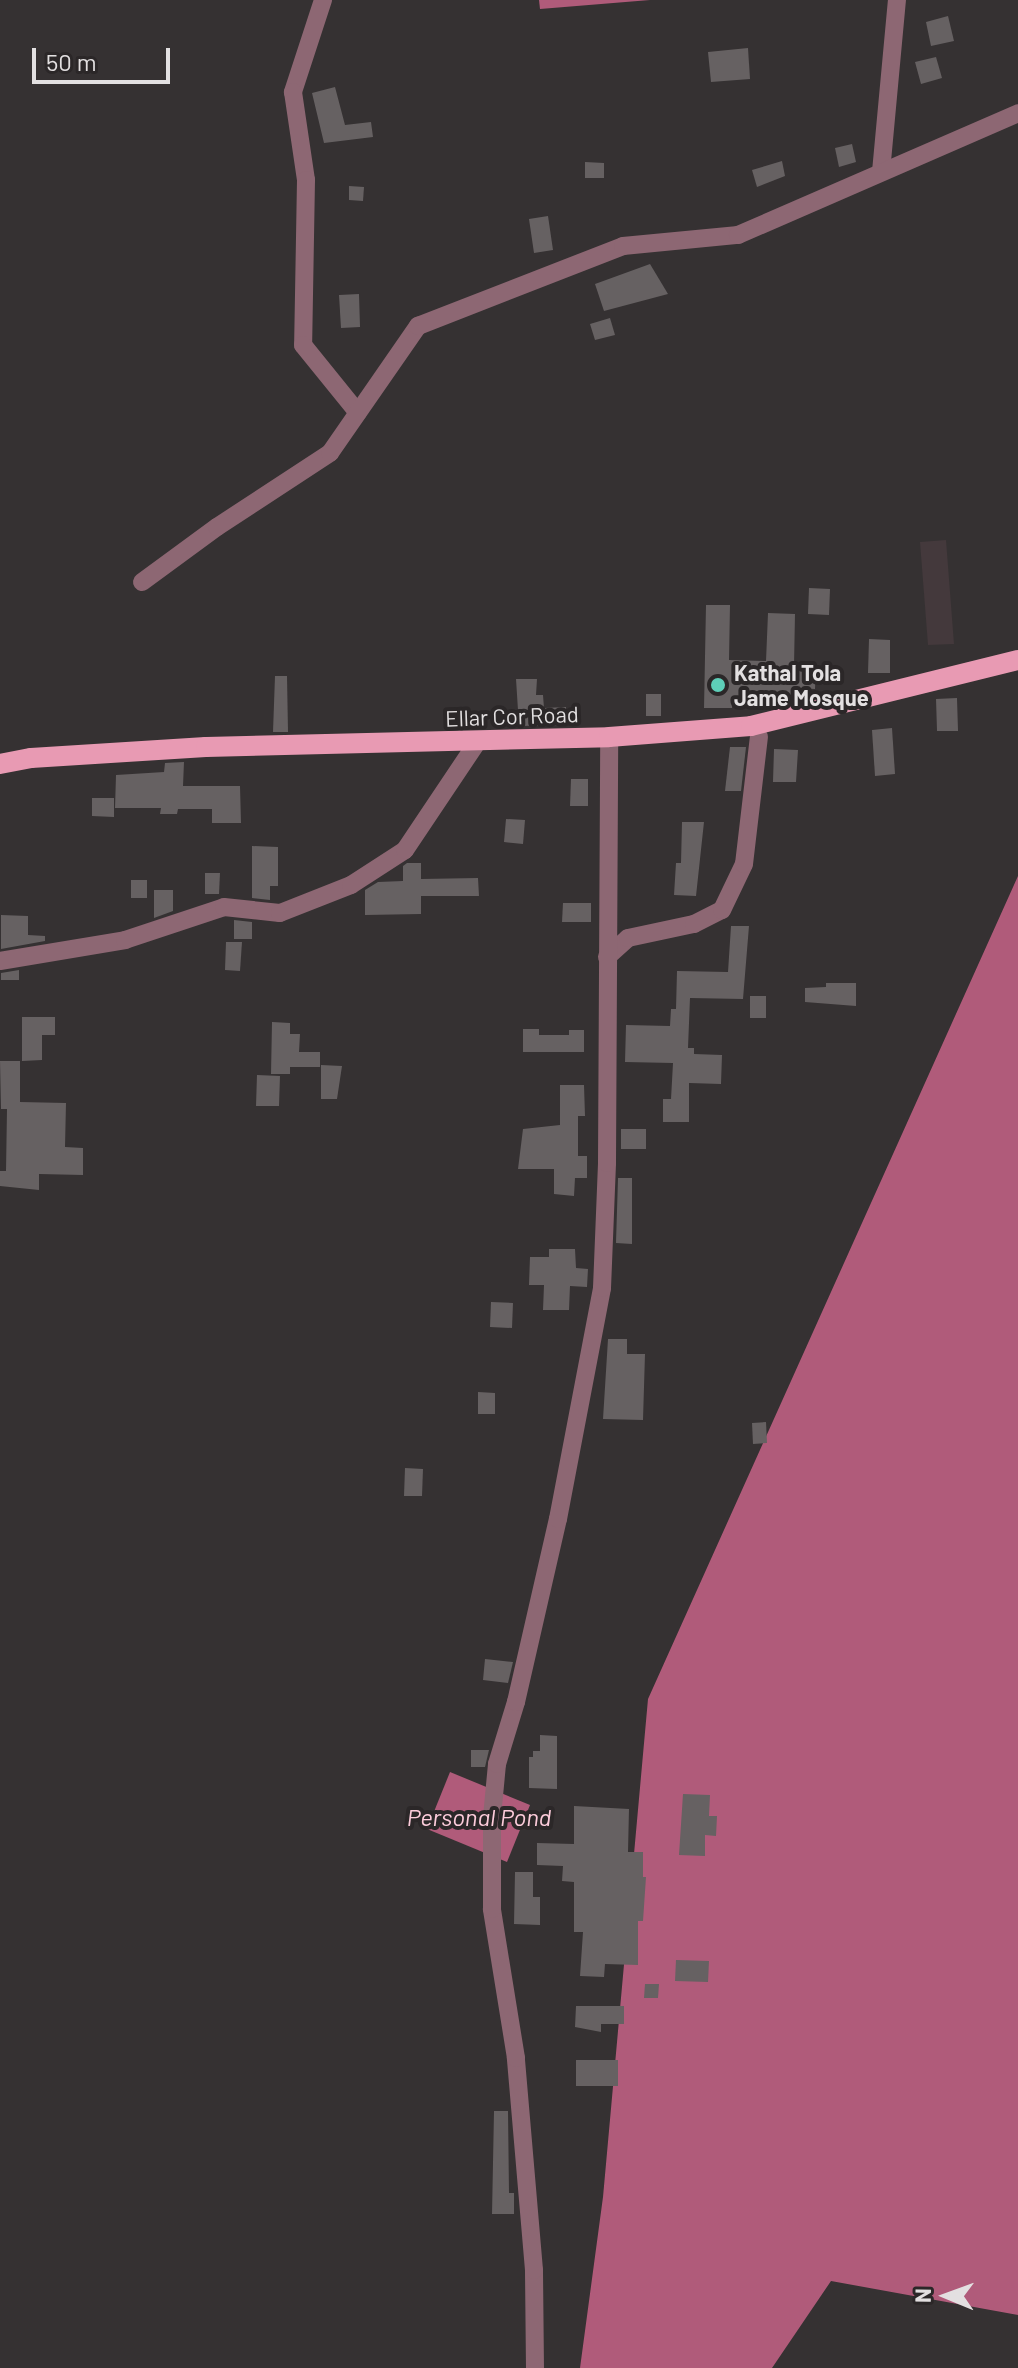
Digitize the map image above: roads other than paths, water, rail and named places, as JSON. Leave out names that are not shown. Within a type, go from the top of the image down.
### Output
[{"type":"main road","name":"Ellar Cor Road","points":[[0,764],[31,758],[206,747],[609,737],[751,726],[1018,660]]},
{"type":"street","points":[[323,0],[293,92],[306,180],[303,345],[358,413]]},
{"type":"street","points":[[881,172],[897,0]]},
{"type":"street","points":[[142,582],[217,527],[330,453],[418,326],[623,246],[738,235],[1018,113]]},
{"type":"street","points":[[535,2368],[534,2270],[523,2122],[492,1909],[492,1817],[497,1764],[516,1702],[558,1519],[602,1288],[607,1163],[609,737]]},
{"type":"street","points":[[607,957],[628,938],[694,924],[722,910],[744,864],[759,737]]},
{"type":"street","points":[[0,961],[125,940],[224,907],[280,913],[351,885],[405,850],[478,741]]},
{"type":"water","points":[[539,0],[650,0],[540,9]]},
{"type":"water","points":[[1018,876],[1018,2315],[831,2281],[772,2368],[580,2368],[603,2197],[648,1699]]},
{"type":"water","name":"Personal Pond","points":[[450,1772],[530,1805],[507,1862],[427,1829]]},
{"type":"place","name":"Kathal Tola Jame Mosque","points":[[718,685]]}]
